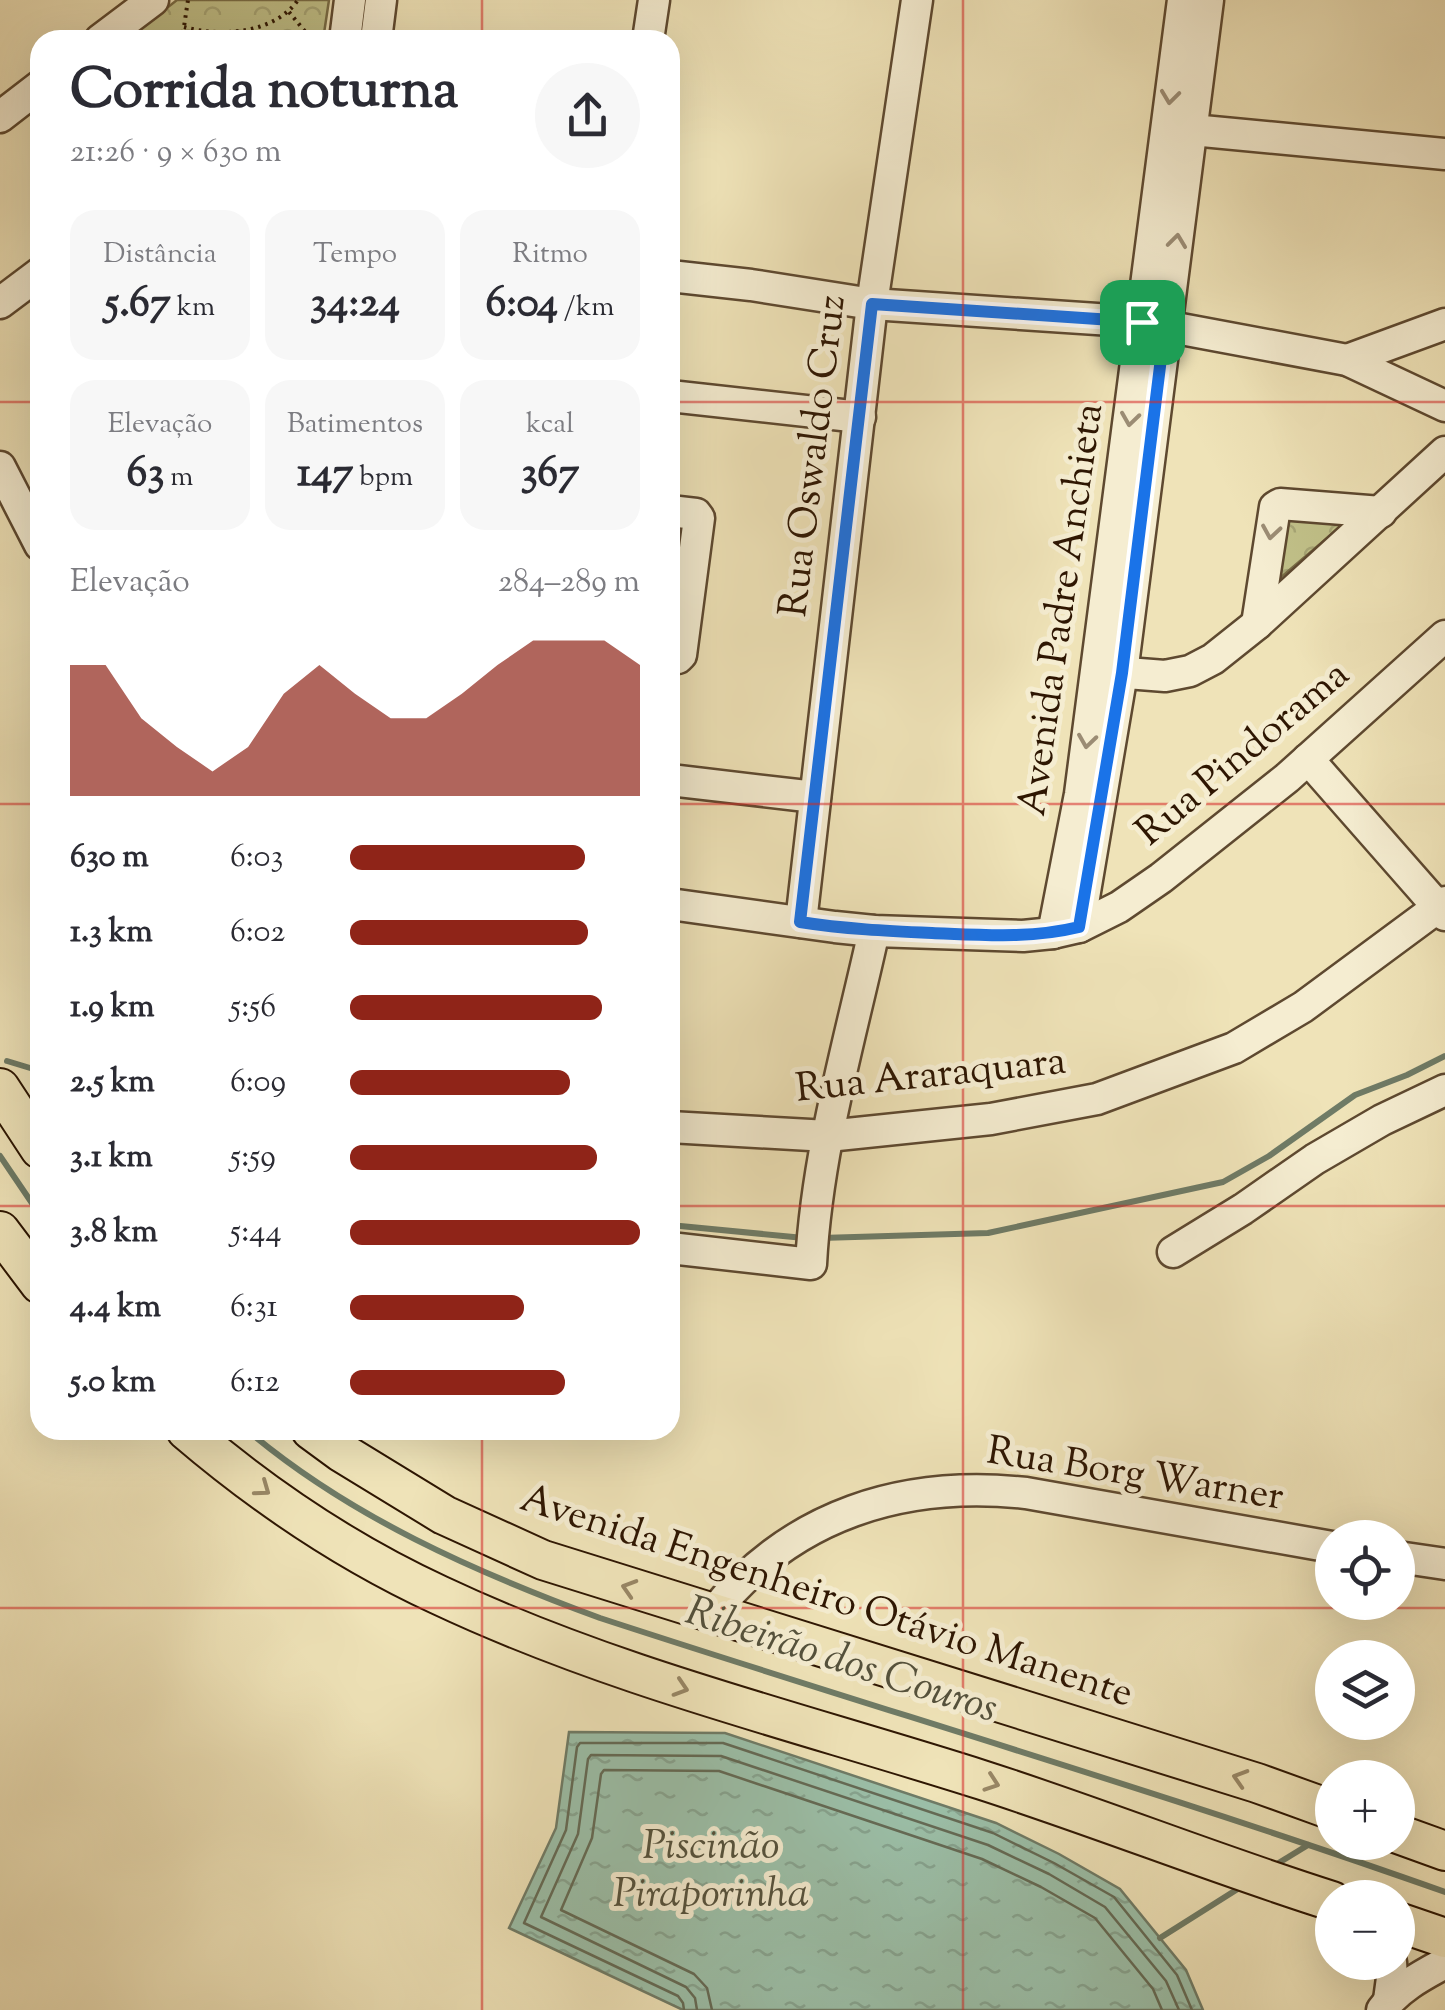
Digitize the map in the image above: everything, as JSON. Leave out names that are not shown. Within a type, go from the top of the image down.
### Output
[{"type":"main road","points":[[0,1088],[30,1134]]},
{"type":"main road","points":[[0,1231],[30,1271]]},
{"type":"main road","points":[[199,1440],[337,1540],[435,1594],[491,1619],[608,1664],[984,1780],[1315,1896]]},
{"type":"main road","name":"Avenida Engenheiro Otávio Manente","points":[[326,1440],[444,1515],[562,1566],[1315,1804]]},
{"type":"main road","points":[[1415,1840],[1445,1851]]},
{"type":"main road","points":[[1415,1928],[1445,1938]]},
{"type":"street","points":[[113,30],[152,0]]},
{"type":"street","points":[[346,30],[350,0]]},
{"type":"street","points":[[378,30],[382,0]]},
{"type":"street","points":[[650,30],[654,0]]},
{"type":"street","name":"Rua Oswaldo Cruz","points":[[800,922],[872,304],[917,0]]},
{"type":"street","name":"Avenida Padre Anchieta","points":[[1066,930],[1109,672],[1154,324],[1183,0]]},
{"type":"street","name":"Avenida Padre Anchieta","points":[[1154,324],[1192,130],[1208,0]]},
{"type":"street","points":[[0,117],[30,94]]},
{"type":"street","points":[[1192,130],[1445,154]]},
{"type":"street","points":[[680,277],[872,304],[1154,324],[1346,360],[1445,406]]},
{"type":"street","points":[[0,302],[30,280]]},
{"type":"street","points":[[1346,360],[1445,324]]},
{"type":"street","points":[[680,397],[860,417]]},
{"type":"street","points":[[1109,672],[1165,676],[1190,671],[1213,659],[1445,452]]},
{"type":"street","points":[[0,468],[30,526]]},
{"type":"street","points":[[1256,624],[1275,507],[1280,504],[1381,512]]},
{"type":"street","points":[[680,512],[696,514],[698,518],[680,656]]},
{"type":"street","name":"Rua Pindorama","points":[[680,905],[874,930],[992,936],[1066,930],[1118,907],[1160,878],[1308,759],[1445,636]]},
{"type":"street","points":[[1308,759],[1443,908]]},
{"type":"street","points":[[680,781],[815,797]]},
{"type":"street","name":"Rua Araraquara","points":[[680,1127],[828,1136],[991,1119],[1097,1099],[1234,1048],[1303,1007],[1443,908]]},
{"type":"street","points":[[680,1249],[812,1259],[828,1136],[874,930]]},
{"type":"street","points":[[1173,1252],[1314,1159],[1445,1090]]},
{"type":"street","name":"Rua Borg Warner","points":[[713,1612],[761,1563],[836,1516],[902,1498],[954,1491],[1026,1494],[1315,1544]]},
{"type":"street","points":[[1415,1560],[1445,1564]]},
{"type":"street","points":[[757,1626],[752,1602],[761,1563]]},
{"type":"street","points":[[1386,2005],[1410,1983],[1445,1964]]},
{"type":"street","points":[[1386,2005],[1392,1980]]},
{"type":"path","points":[[184,30],[188,0]]},
{"type":"path","points":[[238,30],[264,26],[289,12],[298,0]]},
{"type":"path","points":[[289,12],[304,30]]},
{"type":"path","points":[[184,27],[196,30]]},
{"type":"green space","points":[[177,0],[329,0],[324,30],[139,30]]},
{"type":"green space","points":[[1283,513],[1346,522],[1273,584]]},
{"type":"water","name":"Piscinão Piraporinha","points":[[569,1732],[725,1733],[996,1823],[1120,1889],[1186,1970],[1203,2010],[683,2010],[509,1928],[556,1828]]},
{"type":"waterway","points":[[821,1238],[988,1233],[1223,1182],[1269,1156],[1355,1095],[1445,1056]]},
{"type":"waterway","points":[[7,1061],[30,1068]]},
{"type":"waterway","name":"Ribeirão dos Couros","points":[[0,1156],[30,1200]]},
{"type":"waterway","points":[[680,1226],[804,1238]]},
{"type":"waterway","name":"Ribeirão dos Couros","points":[[260,1440],[371,1516],[461,1561],[600,1618],[1235,1820],[1445,1892]]},
{"type":"waterway","points":[[1272,1867],[1308,1845]]},
{"type":"waterway","points":[[1160,1938],[1244,1885]]},
{"type":"route","points":[[872,304],[1142,322],[1165,326],[1122,673],[1079,927],[1024,936],[992,936],[835,928],[800,922],[872,304]]}]
